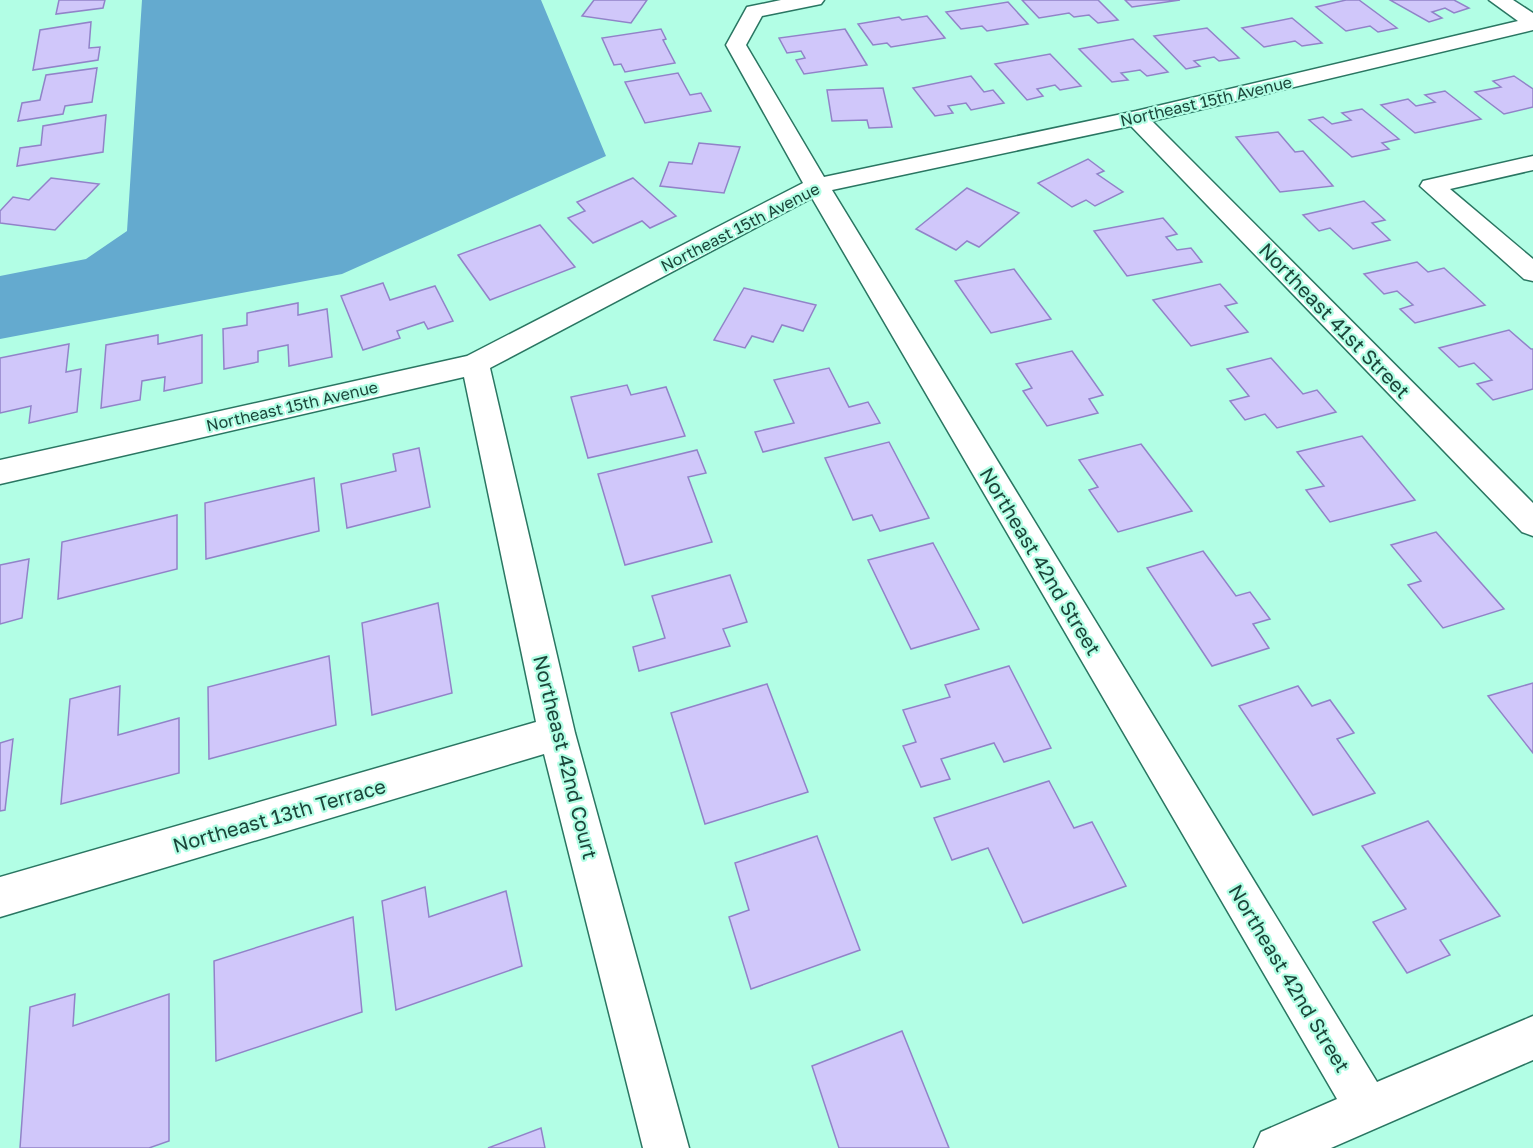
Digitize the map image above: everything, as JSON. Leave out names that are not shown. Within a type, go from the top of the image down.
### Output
[{"type":"street","name":"Northeast 42nd Street","points":[[814,0],[754,11],[736,45],[817,186],[1368,1109]]},
{"type":"street","points":[[1499,0],[1533,23]]},
{"type":"street","name":"Northeast 15th Avenue","points":[[0,472],[475,364],[817,186],[1136,118],[1533,23]]},
{"type":"street","name":"Northeast 41st Street","points":[[1136,118],[1533,523]]},
{"type":"street","points":[[1533,163],[1432,186],[1533,273]]},
{"type":"street","name":"Northeast 42nd Court","points":[[475,364],[557,733],[666,1148]]},
{"type":"street","name":"Northeast 13th Terrace","points":[[0,897],[557,733]]},
{"type":"street","points":[[1277,1148],[1533,1038]]},
{"type":"water","points":[[142,0],[541,0],[606,156],[342,274],[0,339],[0,276],[86,259],[127,231]]},
{"type":"building","points":[[59,0],[105,0],[103,8],[56,14]]},
{"type":"building","points":[[594,0],[647,0],[631,23],[582,16]]},
{"type":"building","points":[[1022,0],[1098,0],[1118,20],[1098,23],[1089,15],[1074,17],[1069,13],[1039,18]]},
{"type":"building","points":[[1125,0],[1180,0],[1132,7]]},
{"type":"building","points":[[1346,0],[1359,0],[1397,28],[1378,32],[1370,26],[1346,31],[1316,7]]},
{"type":"building","points":[[1390,0],[1454,0],[1469,8],[1454,13],[1445,8],[1432,12],[1442,18],[1429,22]]},
{"type":"building","points":[[1008,2],[1028,24],[987,31],[982,26],[961,29],[946,12]]},
{"type":"building","points":[[927,16],[945,38],[891,47],[887,43],[873,45],[858,24],[899,17],[902,20]]},
{"type":"building","points":[[1292,18],[1322,43],[1302,46],[1295,41],[1264,47],[1242,28]]},
{"type":"building","points":[[91,22],[89,48],[100,47],[98,60],[33,70],[40,30]]},
{"type":"building","points":[[1207,28],[1239,58],[1219,61],[1214,57],[1194,61],[1200,66],[1186,69],[1154,36]]},
{"type":"building","points":[[661,29],[666,39],[663,40],[675,63],[625,72],[621,64],[614,65],[602,38]]},
{"type":"building","points":[[845,29],[867,65],[804,74],[796,60],[805,58],[801,51],[787,53],[779,38]]},
{"type":"building","points":[[1133,39],[1168,72],[1147,76],[1140,70],[1121,73],[1128,80],[1112,82],[1079,49]]},
{"type":"building","points":[[1050,54],[1081,86],[1060,90],[1055,85],[1037,89],[1043,96],[1027,100],[995,64]]},
{"type":"building","points":[[97,68],[92,102],[65,106],[63,114],[18,121],[22,103],[40,100],[46,75]]},
{"type":"building","points":[[678,73],[690,95],[701,93],[711,111],[645,123],[625,82]]},
{"type":"building","points":[[971,76],[984,92],[993,90],[1004,103],[971,110],[966,103],[948,106],[953,113],[935,116],[913,88]]},
{"type":"building","points":[[1514,76],[1533,89],[1533,107],[1504,114],[1475,92],[1501,87],[1493,81]]},
{"type":"building","points":[[883,88],[892,127],[869,128],[867,120],[832,121],[827,90]]},
{"type":"building","points":[[1445,91],[1481,119],[1415,133],[1381,105],[1408,99],[1416,106],[1435,102],[1425,95]]},
{"type":"building","points":[[1362,109],[1399,139],[1382,143],[1389,149],[1352,157],[1309,120],[1323,117],[1332,124],[1351,120],[1342,113]]},
{"type":"building","points":[[106,115],[103,152],[17,166],[20,148],[41,145],[43,126]]},
{"type":"building","points":[[1278,132],[1295,152],[1303,151],[1333,186],[1280,192],[1236,137]]},
{"type":"building","points":[[699,143],[740,147],[724,193],[660,186],[669,162],[692,164]]},
{"type":"building","points":[[1088,159],[1104,171],[1097,174],[1123,192],[1095,206],[1086,200],[1072,207],[1038,183]]},
{"type":"building","points":[[51,178],[99,184],[55,230],[0,223],[0,211],[13,197],[29,200]]},
{"type":"building","points":[[633,178],[676,216],[650,228],[642,221],[593,243],[568,218],[585,211],[577,202]]},
{"type":"building","points":[[967,188],[1019,213],[979,247],[967,241],[956,250],[916,229]]},
{"type":"building","points":[[1364,201],[1385,220],[1372,223],[1390,240],[1353,249],[1330,228],[1319,231],[1303,215]]},
{"type":"building","points":[[1163,218],[1177,234],[1166,237],[1177,250],[1191,248],[1202,262],[1127,276],[1094,231]]},
{"type":"building","points":[[540,225],[575,267],[490,300],[458,255]]},
{"type":"building","points":[[1417,262],[1428,272],[1444,268],[1485,305],[1415,323],[1400,309],[1413,305],[1397,291],[1384,294],[1364,274]]},
{"type":"building","points":[[1014,269],[1051,319],[991,333],[955,281]]},
{"type":"building","points":[[383,283],[390,300],[435,286],[453,321],[428,329],[424,322],[397,331],[400,338],[363,350],[341,296]]},
{"type":"building","points":[[1220,284],[1237,303],[1225,306],[1248,332],[1191,346],[1153,300]]},
{"type":"building","points":[[744,288],[816,305],[803,331],[782,325],[773,342],[752,336],[745,348],[714,340]]},
{"type":"building","points":[[298,303],[298,315],[327,309],[332,357],[289,366],[288,345],[258,351],[258,362],[224,369],[223,329],[247,325],[247,313]]},
{"type":"building","points":[[1509,330],[1533,349],[1533,389],[1493,400],[1477,384],[1492,380],[1474,363],[1459,367],[1439,348]]},
{"type":"building","points":[[158,335],[158,344],[202,335],[202,383],[164,391],[165,377],[142,381],[140,400],[101,408],[106,345]]},
{"type":"building","points":[[69,344],[66,372],[81,369],[77,412],[29,423],[31,406],[0,413],[0,358]]},
{"type":"building","points":[[1072,351],[1103,395],[1089,399],[1098,413],[1047,426],[1023,391],[1032,388],[1016,364]]},
{"type":"building","points":[[1271,358],[1303,394],[1317,390],[1336,412],[1277,428],[1265,414],[1245,420],[1230,401],[1249,396],[1227,369]]},
{"type":"building","points":[[829,368],[849,407],[868,402],[880,423],[763,452],[755,432],[794,423],[774,380]]},
{"type":"building","points":[[627,385],[631,395],[666,387],[685,436],[588,458],[571,397]]},
{"type":"building","points":[[1362,436],[1415,500],[1330,522],[1306,490],[1324,486],[1297,452]]},
{"type":"building","points":[[889,442],[929,518],[880,531],[872,515],[853,520],[825,458]]},
{"type":"building","points":[[1141,444],[1192,511],[1118,532],[1089,490],[1098,487],[1079,460]]},
{"type":"building","points":[[419,448],[430,507],[347,528],[341,484],[396,471],[393,454]]},
{"type":"building","points":[[697,450],[706,473],[688,477],[712,542],[625,565],[598,474]]},
{"type":"building","points":[[314,478],[319,531],[206,559],[205,503]]},
{"type":"building","points":[[177,515],[177,569],[58,599],[62,542]]},
{"type":"building","points":[[1436,532],[1504,609],[1443,628],[1408,585],[1421,581],[1391,545]]},
{"type":"building","points":[[933,543],[979,629],[911,649],[868,560]]},
{"type":"building","points":[[1203,551],[1236,596],[1250,592],[1270,619],[1253,624],[1269,648],[1212,666],[1147,568]]},
{"type":"building","points":[[29,559],[22,618],[0,624],[0,565]]},
{"type":"building","points":[[730,575],[747,622],[723,629],[730,646],[639,671],[633,647],[665,638],[652,596]]},
{"type":"building","points":[[438,603],[452,693],[372,715],[362,623]]},
{"type":"building","points":[[329,656],[336,725],[209,759],[208,687]]},
{"type":"building","points":[[1009,666],[1051,748],[1004,762],[994,743],[941,759],[950,779],[921,787],[903,746],[916,742],[903,710],[950,697],[945,685]]},
{"type":"building","points":[[1533,683],[1533,753],[1488,696]]},
{"type":"building","points":[[767,684],[808,792],[705,824],[671,713]]},
{"type":"building","points":[[120,686],[118,735],[179,718],[179,773],[61,804],[70,699]]},
{"type":"building","points":[[1298,686],[1312,706],[1330,700],[1354,733],[1337,739],[1375,793],[1313,815],[1239,706]]},
{"type":"building","points":[[13,739],[5,810],[0,811],[0,743]]},
{"type":"building","points":[[1049,781],[1074,828],[1092,822],[1126,886],[1023,923],[988,848],[952,860],[934,818]]},
{"type":"building","points":[[1428,821],[1500,916],[1440,940],[1450,955],[1407,973],[1373,922],[1406,909],[1362,846]]},
{"type":"building","points":[[817,836],[860,950],[751,989],[729,917],[749,910],[735,863]]},
{"type":"building","points":[[425,887],[429,917],[506,891],[522,966],[396,1010],[382,901]]},
{"type":"building","points":[[353,917],[362,1012],[216,1061],[214,961]]},
{"type":"building","points":[[75,994],[73,1026],[169,994],[169,1141],[149,1148],[20,1148],[30,1007]]},
{"type":"building","points":[[902,1031],[949,1148],[839,1148],[812,1066]]},
{"type":"building","points":[[541,1128],[545,1148],[488,1148]]}]
